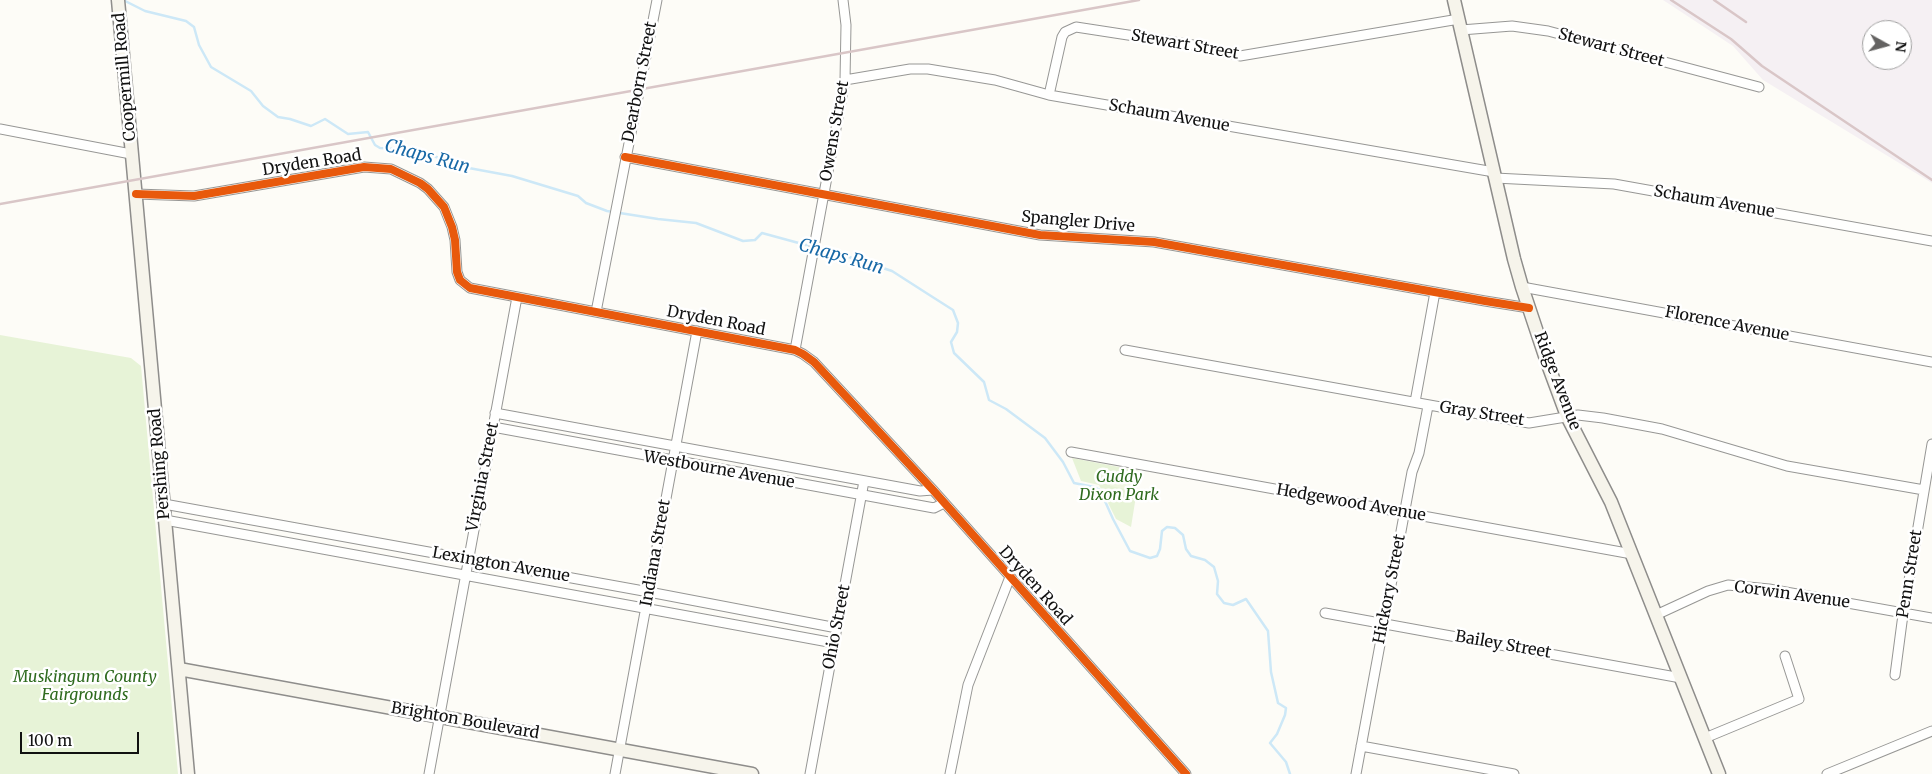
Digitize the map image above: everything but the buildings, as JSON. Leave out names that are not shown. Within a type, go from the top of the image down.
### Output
[{"type":"street","name":"Dearborn Street","points":[[596,312],[657,0]]},
{"type":"street","name":"Owens Street","points":[[795,350],[845,80],[846,25],[843,0]]},
{"type":"street","name":"Ridge Avenue","points":[[1454,0],[1522,288],[1567,416],[1604,486],[1719,774]]},
{"type":"street","name":"Coopermill Road","points":[[118,2],[132,154]]},
{"type":"street","name":"Stewart Street","points":[[1049,95],[1062,37],[1065,32],[1076,27],[1193,45],[1240,56],[1460,24],[1512,26],[1548,31],[1759,87]]},
{"type":"street","name":"Schaum Avenue","points":[[845,80],[910,69],[928,69],[994,80],[1049,95],[1494,175],[1614,184],[1932,241]]},
{"type":"street","points":[[0,129],[132,154]]},
{"type":"street","name":"Pershing Road","points":[[132,154],[188,774]]},
{"type":"street","name":"Spangler Drive","points":[[625,156],[1040,235],[1154,242],[1529,308]]},
{"type":"street","name":"Dryden Road","points":[[136,194],[194,196],[364,167],[391,169],[420,182],[444,207],[455,240],[457,272],[460,280],[470,288],[795,350],[814,362],[933,490],[1186,774]]},
{"type":"street","name":"Florence Avenue","points":[[1522,288],[1932,362]]},
{"type":"street","points":[[1415,402],[1435,292]]},
{"type":"street","name":"Virginia Street","points":[[429,774],[517,297]]},
{"type":"street","name":"Indiana Street","points":[[615,774],[697,332]]},
{"type":"street","name":"Gray Street","points":[[1125,350],[1529,423],[1578,415],[1603,418],[1662,429],[1787,466],[1924,490]]},
{"type":"street","name":"Hickory Street","points":[[1356,774],[1404,512],[1412,472],[1420,453],[1428,406]]},
{"type":"street","name":"Westbourne Avenue","points":[[496,413],[920,491],[933,490]]},
{"type":"street","name":"Westbourne Avenue","points":[[493,427],[861,496],[935,508],[944,503]]},
{"type":"street","name":"Penn Street","points":[[1895,675],[1932,444]]},
{"type":"street","name":"Hedgewood Avenue","points":[[1071,452],[1632,554]]},
{"type":"street","name":"Ohio Street","points":[[810,774],[864,481]]},
{"type":"street","name":"Lexington Avenue","points":[[164,504],[837,628]]},
{"type":"street","name":"Lexington Avenue","points":[[165,520],[834,643]]},
{"type":"street","points":[[950,774],[968,685],[1010,577]]},
{"type":"street","name":"Corwin Avenue","points":[[1656,616],[1708,591],[1728,585],[1769,589],[1932,618]]},
{"type":"street","name":"Bailey Street","points":[[1324,613],[1681,678]]},
{"type":"street","points":[[1705,738],[1800,699],[1785,656]]},
{"type":"street","name":"Brighton Boulevard","points":[[178,669],[752,774]]},
{"type":"street","points":[[1827,774],[1932,730]]},
{"type":"street","points":[[1361,746],[1514,774]]},
{"type":"street","points":[[1457,774],[1459,764]]},
{"type":"shaded area","points":[[1663,0],[1932,0],[1932,183],[1763,80],[1733,46]]},
{"type":"green space","name":"Muskingum County Fairgrounds","points":[[0,335],[131,358],[141,366],[178,774],[0,774]]},
{"type":"green space","name":"Cuddy Dixon Park","points":[[1072,458],[1140,471],[1131,527],[1116,519],[1099,485],[1081,481]]},
{"type":"green space","points":[[1113,471],[1138,477],[1135,491],[1110,486]]},
{"type":"waterway","name":"Chaps Run","points":[[123,0],[145,11],[186,21],[194,27],[199,45],[211,67],[251,91],[263,106],[278,117],[311,126],[325,119],[348,134],[368,132],[375,145],[380,148],[414,150],[449,161],[458,166],[512,176],[578,196],[586,203],[607,211],[696,223],[743,241],[755,240],[762,233],[806,245],[833,256],[849,257],[892,271],[953,310],[958,323],[957,332],[951,342],[954,353],[984,382],[989,400],[1006,409],[1045,438],[1063,462],[1074,483],[1100,490],[1130,551],[1150,558],[1157,556],[1160,549],[1162,531],[1167,527],[1175,528],[1183,535],[1186,549],[1191,556],[1205,560],[1214,567],[1218,581],[1217,594],[1224,603],[1233,605],[1246,599],[1268,631],[1271,672],[1278,703],[1286,708],[1277,734],[1270,743],[1286,762],[1290,774]]},
{"type":"railway","points":[[0,204],[1139,0]]},
{"type":"railway","points":[[1671,0],[1731,39],[1762,66],[1932,180]]},
{"type":"railway","points":[[1714,0],[1746,22]]},
{"type":"cycle path","points":[[625,157],[1040,235],[1154,242],[1529,308]]},
{"type":"cycle path","points":[[136,194],[194,196],[364,167],[391,169],[420,183],[444,207],[455,240],[457,272],[460,280],[470,288],[795,350],[803,354],[814,362],[933,490],[1186,774]]}]
